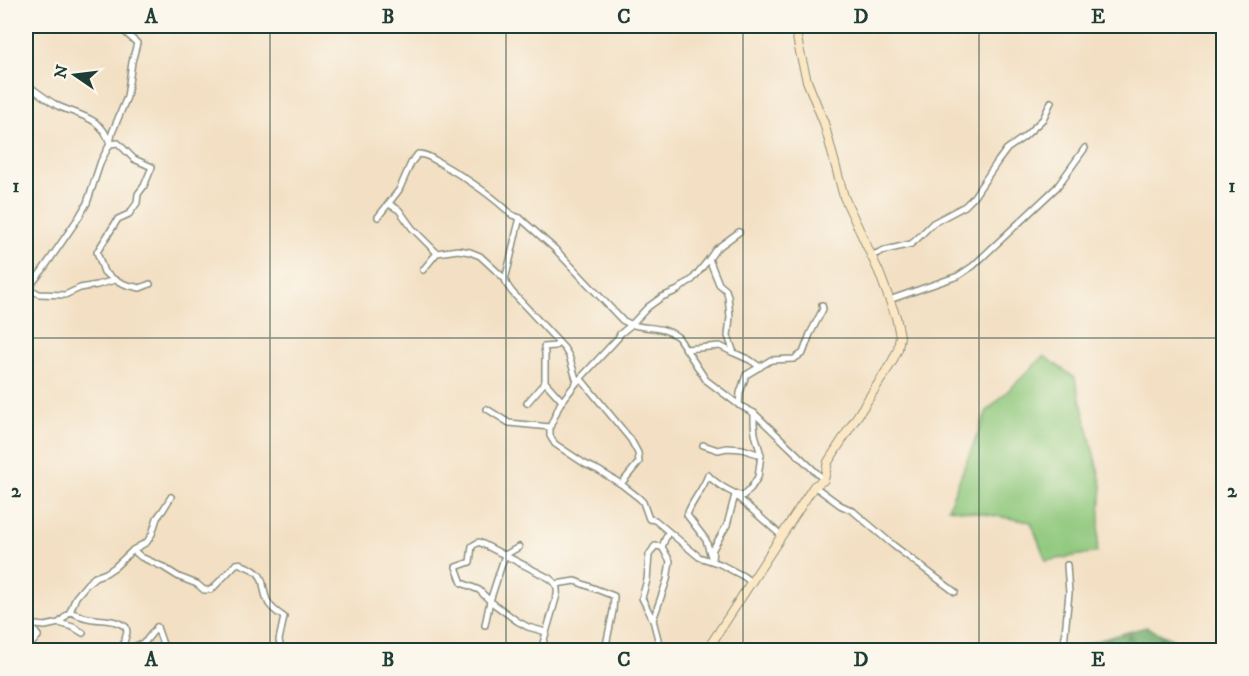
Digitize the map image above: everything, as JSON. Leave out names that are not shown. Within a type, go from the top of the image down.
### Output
[{"type":"street","points":[[115,280],[80,288],[65,295],[39,294],[27,289],[42,272],[80,217],[87,203],[100,161],[110,144],[112,133],[127,97],[137,43],[118,26]]},
{"type":"street","points":[[707,651],[814,486],[824,480],[828,462],[892,362],[898,349],[900,336],[896,316],[879,272],[844,197],[824,123],[804,70],[795,26]]},
{"type":"street","points":[[26,84],[57,105],[91,118],[107,135],[110,144]]},
{"type":"street","points":[[871,256],[911,244],[933,223],[965,206],[1007,149],[1043,119],[1051,102]]},
{"type":"street","points":[[110,144],[118,143],[134,159],[153,167],[129,214],[118,219],[97,252],[104,272],[115,280],[140,288],[150,284]]},
{"type":"street","points":[[889,300],[958,276],[974,266],[1057,188],[1085,148]]},
{"type":"street","points":[[378,218],[399,190],[418,154],[423,154],[474,183],[512,215],[520,218],[555,249],[622,320],[631,325],[663,329],[678,337],[706,380],[739,405],[754,413],[824,480]]},
{"type":"street","points":[[389,204],[399,210],[416,233],[437,253]]},
{"type":"street","points":[[505,279],[520,218]]},
{"type":"street","points":[[739,232],[716,249],[692,280],[648,307],[620,334],[562,401],[550,426],[550,436],[555,444],[580,461],[621,484],[643,502],[649,519],[655,520],[699,557],[712,560],[751,582]]},
{"type":"street","points":[[423,270],[437,253],[458,250],[480,256],[505,279],[512,292],[560,343],[569,356],[579,380],[631,440],[638,453],[639,462],[621,484]]},
{"type":"street","points":[[709,259],[719,284],[726,290],[728,296],[730,317],[728,336],[734,350],[732,352]]},
{"type":"street","points":[[739,405],[746,375],[771,360],[794,359],[803,353],[823,309],[822,305]]},
{"type":"street","points":[[560,343],[544,347],[545,382],[562,401]]},
{"type":"street","points":[[686,349],[720,346],[760,367]]},
{"type":"street","points":[[527,403],[545,382]]},
{"type":"street","points":[[487,409],[509,423],[550,426]]},
{"type":"street","points":[[735,495],[743,496],[758,477],[761,455],[755,434],[754,413]]},
{"type":"street","points":[[703,445],[718,450],[742,449],[761,455]]},
{"type":"street","points":[[712,560],[706,540],[687,515],[696,496],[704,488],[708,475],[782,536]]},
{"type":"street","points":[[814,486],[840,505],[853,511],[955,592]]},
{"type":"street","points":[[712,560],[713,549],[727,525],[735,495]]},
{"type":"street","points":[[59,623],[70,612],[76,597],[87,584],[95,577],[115,567],[133,550],[147,542],[157,518],[171,497]]},
{"type":"street","points":[[662,547],[668,532]]},
{"type":"street","points":[[541,651],[557,595],[556,584],[549,578],[478,542],[472,546],[470,561],[456,567],[462,582],[478,590],[528,627],[546,632]]},
{"type":"street","points":[[660,651],[653,620],[642,597],[647,580],[649,555],[655,546],[662,547]]},
{"type":"street","points":[[485,625],[505,555],[519,547]]},
{"type":"street","points":[[653,620],[667,580],[670,561],[662,547]]},
{"type":"street","points":[[133,550],[141,557],[197,584],[204,590],[214,587],[236,564],[249,566],[262,577],[268,603],[284,617],[279,640],[281,651]]},
{"type":"street","points":[[1049,651],[1059,649],[1064,644],[1069,593],[1066,565]]},
{"type":"street","points":[[556,584],[575,581],[614,596],[605,651]]},
{"type":"street","points":[[70,612],[88,618],[115,621],[126,627],[124,651]]},
{"type":"street","points":[[28,623],[45,626],[59,623],[83,633]]},
{"type":"street","points":[[28,623],[38,636]]},
{"type":"street","points":[[124,651],[146,642],[158,627],[165,651]]},
{"type":"street","points":[[26,634],[38,636]]},
{"type":"street","points":[[28,651],[38,636]]},
{"type":"green space","points":[[1044,356],[1075,378],[1102,486],[1097,552],[1046,561],[1031,522],[948,508],[987,411]]},
{"type":"green space","points":[[1146,627],[1195,650],[1072,650],[1072,648]]}]
